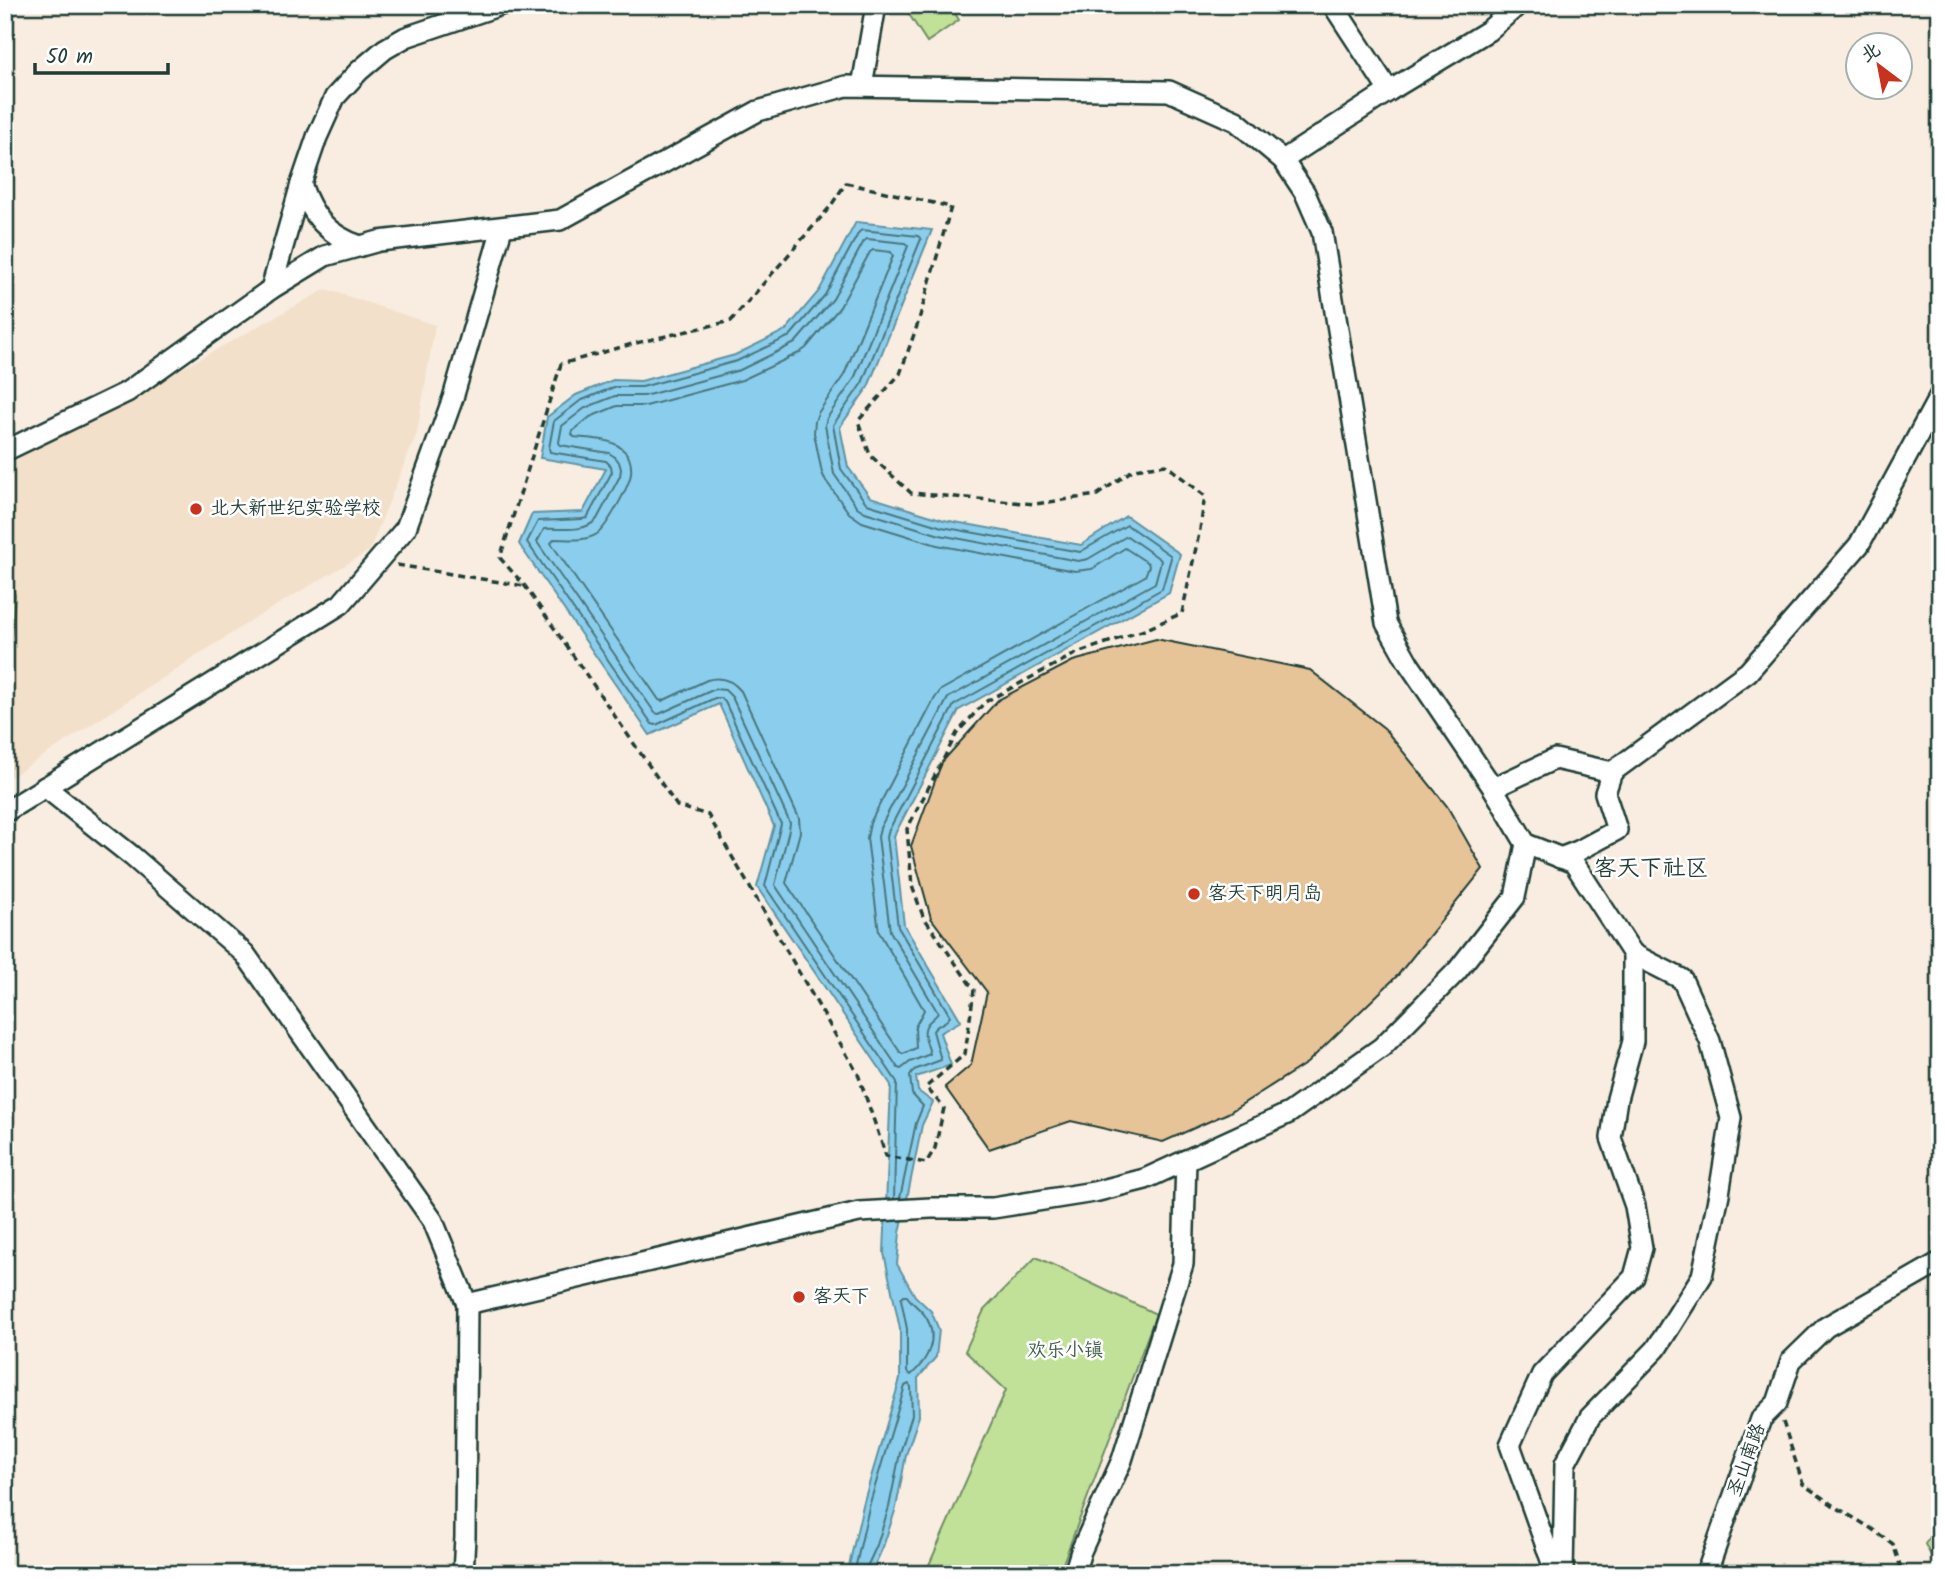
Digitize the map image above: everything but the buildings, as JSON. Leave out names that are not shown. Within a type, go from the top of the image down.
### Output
[{"type":"street","points":[[271,289],[301,184],[317,137],[335,97],[359,71],[385,49],[406,37],[501,5]]},
{"type":"street","points":[[862,86],[876,5]]},
{"type":"street","points":[[1334,5],[1389,91]]},
{"type":"street","points":[[1283,160],[1488,31],[1518,5]]},
{"type":"street","points":[[5,451],[127,392],[271,289],[325,256],[379,241],[560,220],[758,111],[846,86],[1169,91],[1236,121],[1283,160],[1305,193],[1322,232],[1386,623],[1409,664],[1493,788],[1526,844],[1574,863],[1633,954],[1682,979],[1710,1041],[1731,1118],[1720,1194],[1702,1276],[1656,1349],[1590,1417],[1565,1464],[1563,1574]]},
{"type":"street","points":[[301,184],[309,205],[325,226],[342,240],[360,246]]},
{"type":"street","points":[[5,813],[341,604],[378,562],[406,528],[453,398],[502,228]]},
{"type":"street","points":[[1560,858],[1617,830],[1605,793],[1612,772],[1748,672],[1859,545],[1940,395]]},
{"type":"street","points":[[1493,788],[1555,759],[1612,772]]},
{"type":"street","points":[[45,787],[132,856],[245,954],[433,1221],[467,1304],[463,1574]]},
{"type":"street","points":[[467,1304],[859,1212],[993,1208],[1094,1192],[1145,1179],[1289,1113],[1382,1047],[1457,971],[1515,897],[1526,844]]},
{"type":"street","points":[[1556,1574],[1510,1445],[1542,1374],[1634,1278],[1642,1248],[1635,1206],[1611,1138],[1617,1099],[1633,1041],[1633,954]]},
{"type":"street","points":[[1074,1574],[1122,1460],[1183,1264],[1186,1160]]},
{"type":"street","name":"圣山南路","points":[[1704,1574],[1761,1419],[1777,1404],[1791,1361],[1826,1327],[1940,1262]]},
{"type":"path","points":[[378,562],[526,586],[677,806],[709,815],[858,1074],[886,1156],[926,1163],[935,1148],[944,1108],[926,1087],[965,1054],[974,990],[923,916],[912,886],[907,830],[957,733],[985,702],[1077,653],[1147,629],[1182,613],[1205,496],[1166,465],[1134,469],[1097,495],[1035,504],[911,493],[870,455],[858,421],[900,374],[918,323],[951,207],[846,183],[830,207],[731,321],[561,364],[500,558],[526,586]]},
{"type":"path","points":[[1777,1404],[1803,1484],[1893,1544],[1900,1565],[1899,1574]]},
{"type":"shaded area","name":"北大新世纪实验学校","points":[[326,289],[435,325],[417,433],[369,551],[255,618],[5,781],[5,466]]},
{"type":"green space","points":[[903,5],[950,5],[959,20],[927,42]]},
{"type":"green space","points":[[5,562],[15,595],[5,713]]},
{"type":"green space","name":"欢乐小镇","points":[[1036,1257],[1156,1314],[1059,1574],[925,1574],[1006,1390],[965,1351],[984,1310]]},
{"type":"green space","points":[[1940,1524],[1940,1573],[1925,1544]]},
{"type":"water","points":[[856,222],[932,230],[868,387],[840,427],[848,467],[870,497],[944,520],[1081,545],[1126,516],[1180,554],[1169,593],[959,710],[894,836],[904,925],[961,1021],[940,1033],[951,1065],[916,1077],[918,1091],[933,1102],[922,1125],[900,1233],[897,1264],[915,1296],[931,1311],[939,1330],[936,1357],[918,1378],[919,1416],[906,1455],[896,1508],[871,1574],[847,1574],[864,1501],[900,1379],[900,1329],[884,1253],[891,1085],[757,887],[774,826],[719,704],[650,735],[519,544],[532,514],[583,512],[606,469],[540,458],[547,417],[576,395],[613,380],[641,381],[735,355],[786,330],[819,291]]},
{"type":"place","name":"北大新世纪实验学校","points":[[196,509]]},
{"type":"place","name":"客天下明月岛","points":[[1194,894]]},
{"type":"place","name":"客天下","points":[[799,1297]]},
{"type":"district","name":"客天下社区","points":[[1651,869]]}]
